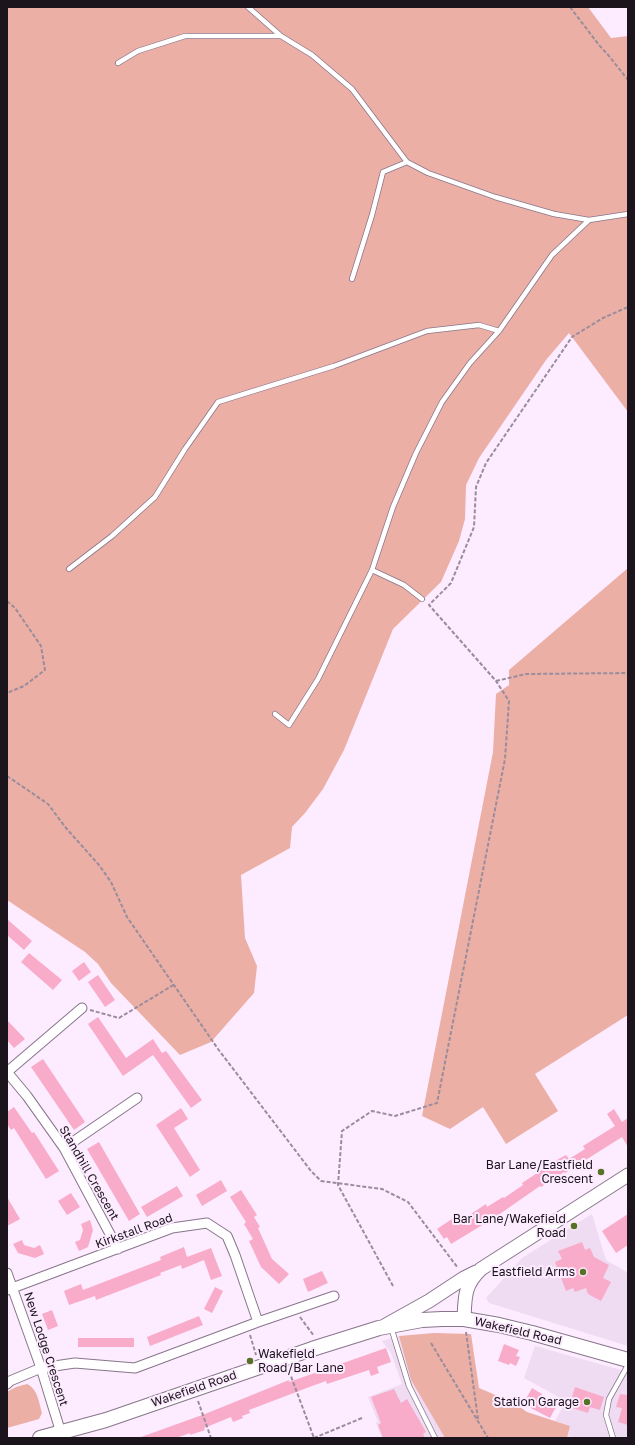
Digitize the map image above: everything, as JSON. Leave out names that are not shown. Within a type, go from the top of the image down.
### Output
[{"type":"main road","points":[[385,1327],[481,1269],[628,1175]]},
{"type":"main road","points":[[464,1319],[468,1284],[472,1277],[481,1269]]},
{"type":"main road","name":"Wakefield Road","points":[[40,1438],[106,1420],[260,1366],[323,1346],[385,1327],[422,1320],[464,1319],[532,1333],[628,1360]]},
{"type":"street","points":[[7,1072],[82,1008]]},
{"type":"street","name":"Standhill Crescent","points":[[7,1072],[27,1096],[64,1148],[118,1249]]},
{"type":"street","points":[[64,1148],[137,1098]]},
{"type":"street","name":"Kirkstall Road","points":[[10,1289],[172,1228],[207,1223],[227,1236],[258,1322]]},
{"type":"street","name":"New Lodge Crescent","points":[[7,1274],[10,1289],[41,1368],[61,1433]]},
{"type":"street","points":[[7,1384],[10,1381],[41,1368],[76,1362],[135,1368],[258,1322],[334,1296]]},
{"type":"lane","points":[[248,7],[281,36],[312,55],[352,89],[407,162],[428,173],[495,197],[554,214],[589,220],[628,214]]},
{"type":"lane","points":[[118,63],[138,51],[185,36],[281,36]]},
{"type":"lane","points":[[352,279],[372,215],[383,172],[407,162]]},
{"type":"lane","points":[[276,714],[289,725],[318,679],[372,570],[393,508],[416,454],[442,402],[470,363],[499,331],[552,255],[589,220]]},
{"type":"lane","points":[[69,569],[112,536],[155,497],[185,449],[218,402],[334,366],[427,331],[479,325],[499,331]]},
{"type":"lane","points":[[372,570],[404,585],[422,599]]},
{"type":"lane","points":[[385,1327],[409,1386],[435,1438]]},
{"type":"lane","points":[[613,1438],[606,1415],[609,1399],[628,1365]]},
{"type":"path","points":[[570,7],[628,80]]},
{"type":"path","points":[[392,1286],[338,1184],[342,1130],[372,1111],[394,1116],[437,1103],[505,758],[509,701],[496,681],[429,605],[451,583],[474,528],[476,487],[486,462],[572,337],[603,318],[628,307]]},
{"type":"path","points":[[7,601],[15,608],[41,646],[45,670],[24,686],[7,693]]},
{"type":"path","points":[[496,681],[526,674],[628,673]]},
{"type":"path","points":[[7,776],[48,804],[66,828],[99,865],[111,882],[127,917],[218,1048],[311,1171],[321,1181],[382,1189],[408,1202],[452,1259],[464,1278]]},
{"type":"path","points":[[82,1008],[118,1018],[174,984]]},
{"type":"path","points":[[294,1310],[323,1346]]},
{"type":"path","points":[[464,1319],[478,1421]]},
{"type":"path","points":[[247,1326],[260,1366]]},
{"type":"path","points":[[431,1343],[488,1438]]},
{"type":"path","points":[[285,1358],[314,1438],[362,1418]]},
{"type":"path","points":[[194,1389],[211,1438]]},
{"type":"shaded area","points":[[7,7],[588,7],[611,38],[628,36],[628,412],[569,333],[546,360],[479,458],[466,485],[465,519],[459,541],[441,582],[393,629],[344,750],[323,789],[305,813],[292,827],[290,848],[241,875],[245,938],[257,966],[254,993],[211,1042],[180,1055],[111,983],[98,964],[85,952],[7,900]]},
{"type":"shaded area","points":[[628,568],[628,1015],[535,1074],[558,1111],[506,1144],[483,1107],[450,1129],[422,1116],[493,752],[496,694],[509,685],[509,670]]},
{"type":"shaded area","points":[[592,1214],[606,1260],[628,1273],[628,1346],[489,1303],[486,1298],[522,1258]]},
{"type":"shaded area","points":[[434,1333],[471,1334],[479,1388],[514,1403],[527,1412],[570,1426],[567,1438],[445,1438],[411,1380],[399,1336]]},
{"type":"shaded area","points":[[399,1336],[411,1380],[445,1438],[382,1438],[376,1423],[378,1422],[368,1397],[402,1384],[391,1353],[382,1341]]},
{"type":"shaded area","points":[[535,1346],[628,1372],[628,1438],[567,1438],[570,1426],[555,1421],[566,1401],[524,1378]]},
{"type":"shaded area","points":[[27,1384],[34,1389],[42,1413],[39,1419],[7,1428],[7,1392],[16,1387]]},
{"type":"building","points":[[7,919],[32,941],[24,950],[7,935]]},
{"type":"building","points":[[29,953],[62,980],[53,990],[21,962]]},
{"type":"building","points":[[84,962],[91,972],[79,981],[72,971]]},
{"type":"building","points":[[98,975],[115,1000],[105,1007],[88,982]]},
{"type":"building","points":[[98,1017],[126,1058],[153,1039],[162,1053],[166,1051],[202,1100],[191,1108],[153,1055],[123,1076],[88,1024]]},
{"type":"building","points":[[7,1020],[25,1039],[14,1048],[7,1040]]},
{"type":"building","points":[[43,1059],[85,1122],[74,1130],[31,1067]]},
{"type":"building","points":[[14,1107],[32,1133],[34,1132],[59,1171],[46,1179],[14,1128],[11,1130],[7,1124],[7,1112]]},
{"type":"building","points":[[181,1108],[188,1119],[174,1128],[200,1170],[190,1177],[156,1125]]},
{"type":"building","points":[[614,1109],[622,1122],[628,1118],[628,1147],[622,1137],[565,1173],[564,1172],[541,1187],[540,1186],[494,1218],[451,1244],[447,1237],[444,1239],[437,1229],[458,1215],[462,1220],[486,1204],[487,1207],[503,1197],[504,1198],[523,1185],[522,1183],[557,1160],[566,1155],[569,1159],[585,1149],[583,1146],[615,1126],[607,1114]]},
{"type":"building","points":[[99,1142],[140,1214],[129,1221],[87,1149]]},
{"type":"building","points":[[221,1180],[227,1191],[202,1206],[196,1195]]},
{"type":"building","points":[[177,1186],[183,1196],[147,1217],[141,1207]]},
{"type":"building","points":[[241,1190],[257,1215],[254,1217],[260,1227],[258,1228],[272,1259],[289,1274],[279,1284],[261,1267],[249,1241],[253,1239],[244,1224],[246,1222],[230,1197]]},
{"type":"building","points":[[71,1193],[80,1207],[67,1215],[58,1201]]},
{"type":"building","points":[[7,1197],[20,1219],[7,1226]]},
{"type":"building","points":[[628,1214],[628,1245],[616,1253],[602,1231]]},
{"type":"building","points":[[90,1220],[93,1230],[88,1247],[79,1251],[75,1242],[80,1240],[83,1230],[81,1224]]},
{"type":"building","points":[[22,1240],[24,1245],[34,1248],[40,1245],[44,1254],[35,1258],[18,1253],[13,1244]]},
{"type":"building","name":"Eastfield Arms","points":[[582,1242],[585,1250],[590,1248],[594,1257],[609,1265],[603,1278],[611,1282],[601,1301],[588,1294],[586,1288],[575,1292],[573,1288],[566,1291],[555,1262],[562,1259],[558,1251]]},
{"type":"building","points":[[184,1247],[187,1257],[211,1248],[222,1276],[211,1280],[204,1260],[182,1269],[181,1265],[160,1273],[161,1275],[96,1300],[95,1296],[69,1305],[64,1291],[81,1284],[83,1290],[161,1260],[160,1257]]},
{"type":"building","points":[[322,1271],[328,1283],[308,1292],[303,1279]]},
{"type":"building","points":[[215,1287],[223,1291],[212,1313],[204,1309]]},
{"type":"building","points":[[52,1310],[58,1326],[48,1330],[42,1314]]},
{"type":"building","points":[[199,1316],[203,1325],[150,1346],[147,1337]]},
{"type":"building","points":[[78,1338],[134,1338],[134,1347],[78,1347]]},
{"type":"building","points":[[504,1344],[519,1350],[516,1356],[520,1357],[516,1366],[510,1363],[509,1365],[498,1361]]},
{"type":"building","points":[[386,1348],[391,1362],[377,1367],[379,1373],[371,1376],[369,1370],[327,1384],[326,1381],[249,1410],[250,1413],[233,1422],[231,1417],[204,1428],[205,1430],[190,1435],[190,1433],[176,1438],[141,1438],[289,1380],[289,1382]]},
{"type":"building","name":"Station Garage","points":[[575,1387],[604,1397],[600,1410],[590,1407],[588,1413],[569,1407]]},
{"type":"building","points":[[532,1388],[542,1394],[541,1397],[557,1405],[550,1418],[523,1404]]},
{"type":"building","points":[[394,1389],[401,1403],[407,1399],[426,1432],[423,1434],[425,1438],[383,1438],[378,1425],[381,1423],[371,1397]]},
{"type":"building","points":[[620,1394],[628,1395],[628,1425],[618,1422],[622,1408],[616,1407]]},
{"type":"place","name":"Bar Lane/Eastfield Crescent","points":[[601,1172]]},
{"type":"place","name":"Bar Lane/Wakefield Road","points":[[574,1226]]},
{"type":"place","name":"Eastfield Arms","points":[[583,1272]]},
{"type":"place","name":"Wakefield Road/Bar Lane","points":[[250,1361]]},
{"type":"place","name":"Station Garage","points":[[587,1402]]}]
